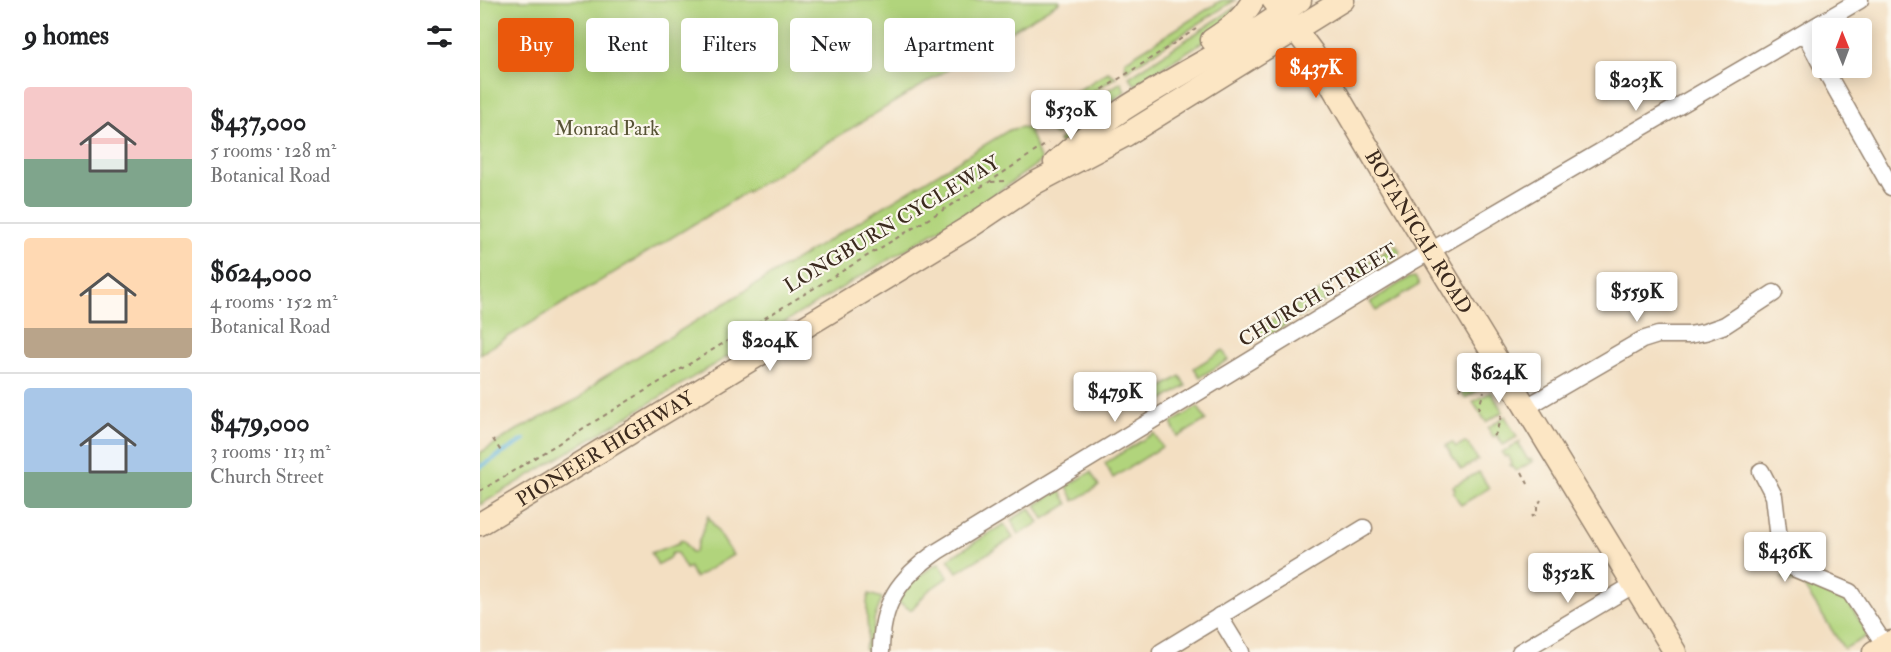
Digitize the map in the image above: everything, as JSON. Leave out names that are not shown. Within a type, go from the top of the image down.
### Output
[{"type":"main road","points":[[1077,131],[1126,96],[1234,26],[1253,0]]},
{"type":"main road","name":"PIONEER HIGHWAY","points":[[1035,183],[1057,160],[1077,131],[1137,101],[1287,11],[1343,0]]},
{"type":"main road","name":"PIONEER HIGHWAY","points":[[480,524],[961,232],[1035,183],[1126,135],[1287,11]]},
{"type":"main road","name":"BOTANICAL ROAD","points":[[1287,11],[1430,252],[1675,652]]},
{"type":"street","name":"CHURCH STREET","points":[[881,652],[881,631],[891,597],[922,562],[1430,252],[1860,0]]},
{"type":"street","points":[[1804,34],[1812,48]]},
{"type":"street","points":[[1829,78],[1891,187]]},
{"type":"street","points":[[1525,408],[1642,340],[1658,334],[1689,335],[1725,325],[1774,293]]},
{"type":"street","points":[[1761,471],[1774,496],[1781,556],[1791,567],[1850,592],[1883,646]]},
{"type":"street","points":[[1161,652],[1364,528]]},
{"type":"street","points":[[1520,652],[1633,585]]},
{"type":"street","points":[[1219,616],[1241,652]]},
{"type":"path","points":[[1077,131],[1094,95],[1199,27]]},
{"type":"path","name":"LONGBURN CYCLEWAY","points":[[480,491],[989,182],[1056,138]]},
{"type":"path","points":[[1459,389],[1464,385],[1469,366]]},
{"type":"path","points":[[1478,410],[1484,392]]},
{"type":"path","points":[[1493,436],[1501,416]]},
{"type":"path","points":[[493,439],[502,453]]},
{"type":"path","points":[[1522,472],[1528,484]]},
{"type":"path","points":[[1532,516],[1537,513],[1541,500]]},
{"type":"green space","name":"Monrad Park","points":[[480,0],[1059,0],[1015,29],[1015,18],[884,18],[884,72],[944,72],[480,354]]},
{"type":"green space","points":[[1222,0],[1235,0],[1126,71],[1125,61]]},
{"type":"green space","points":[[1236,7],[1223,29],[1135,85],[1129,77]]},
{"type":"green space","points":[[1108,72],[1116,77],[1091,93],[1061,131],[1055,135],[1048,130],[1042,120],[1048,109]]},
{"type":"green space","points":[[1121,82],[1125,91],[1062,144],[1058,141],[1066,135],[1096,98]]},
{"type":"green space","points":[[1022,127],[1028,129],[1041,161],[978,206],[480,505],[480,453],[517,430],[580,398],[599,380],[1009,130]]},
{"type":"green space","points":[[1396,245],[1400,252],[1397,257],[1361,279],[1354,271]]},
{"type":"green space","points":[[1415,277],[1419,285],[1376,311],[1370,302],[1408,278]]},
{"type":"green space","points":[[1322,290],[1326,301],[1298,318],[1290,309]]},
{"type":"green space","points":[[1285,313],[1289,323],[1263,339],[1257,329]]},
{"type":"green space","points":[[1223,350],[1228,360],[1200,377],[1194,368]]},
{"type":"green space","points":[[1475,366],[1487,385],[1465,398],[1458,386],[1463,383],[1459,376]]},
{"type":"green space","points":[[1180,376],[1186,386],[1153,406],[1147,397]]},
{"type":"green space","points":[[1491,392],[1503,412],[1486,422],[1473,402]]},
{"type":"green space","points":[[1198,407],[1206,420],[1178,437],[1171,423]]},
{"type":"green space","points":[[1505,416],[1517,437],[1503,445],[1497,435],[1493,437],[1488,428]]},
{"type":"green space","points":[[1154,433],[1162,447],[1113,478],[1105,463]]},
{"type":"green space","points":[[1452,442],[1456,447],[1465,442],[1468,444],[1478,460],[1461,470],[1446,446]]},
{"type":"green space","points":[[1520,442],[1519,445],[1528,460],[1533,461],[1516,471],[1510,465],[1512,463],[1508,455],[1505,457],[1502,453]]},
{"type":"green space","points":[[1091,472],[1099,486],[1074,501],[1067,486]]},
{"type":"green space","points":[[1479,472],[1489,488],[1461,505],[1453,492],[1455,490],[1453,486]]},
{"type":"green space","points":[[1060,490],[1068,504],[1044,519],[1036,505]]},
{"type":"green space","points":[[1030,508],[1039,523],[1019,534],[1011,520]]},
{"type":"green space","points":[[708,516],[733,555],[695,578],[689,567],[686,569],[677,553],[672,553],[669,558],[658,565],[651,553],[679,543],[680,540],[684,541],[691,552],[695,552]]},
{"type":"green space","points":[[1004,524],[1013,538],[957,572],[948,559]]},
{"type":"green space","points":[[939,563],[948,577],[928,591],[911,610],[898,602],[916,580]]},
{"type":"green space","points":[[1791,572],[1842,593],[1869,635],[1844,649],[1803,585],[1782,578]]},
{"type":"green space","points":[[869,594],[882,598],[874,620],[872,643],[867,651],[864,649],[868,636],[867,601]]},
{"type":"waterway","points":[[480,467],[524,440]]}]
